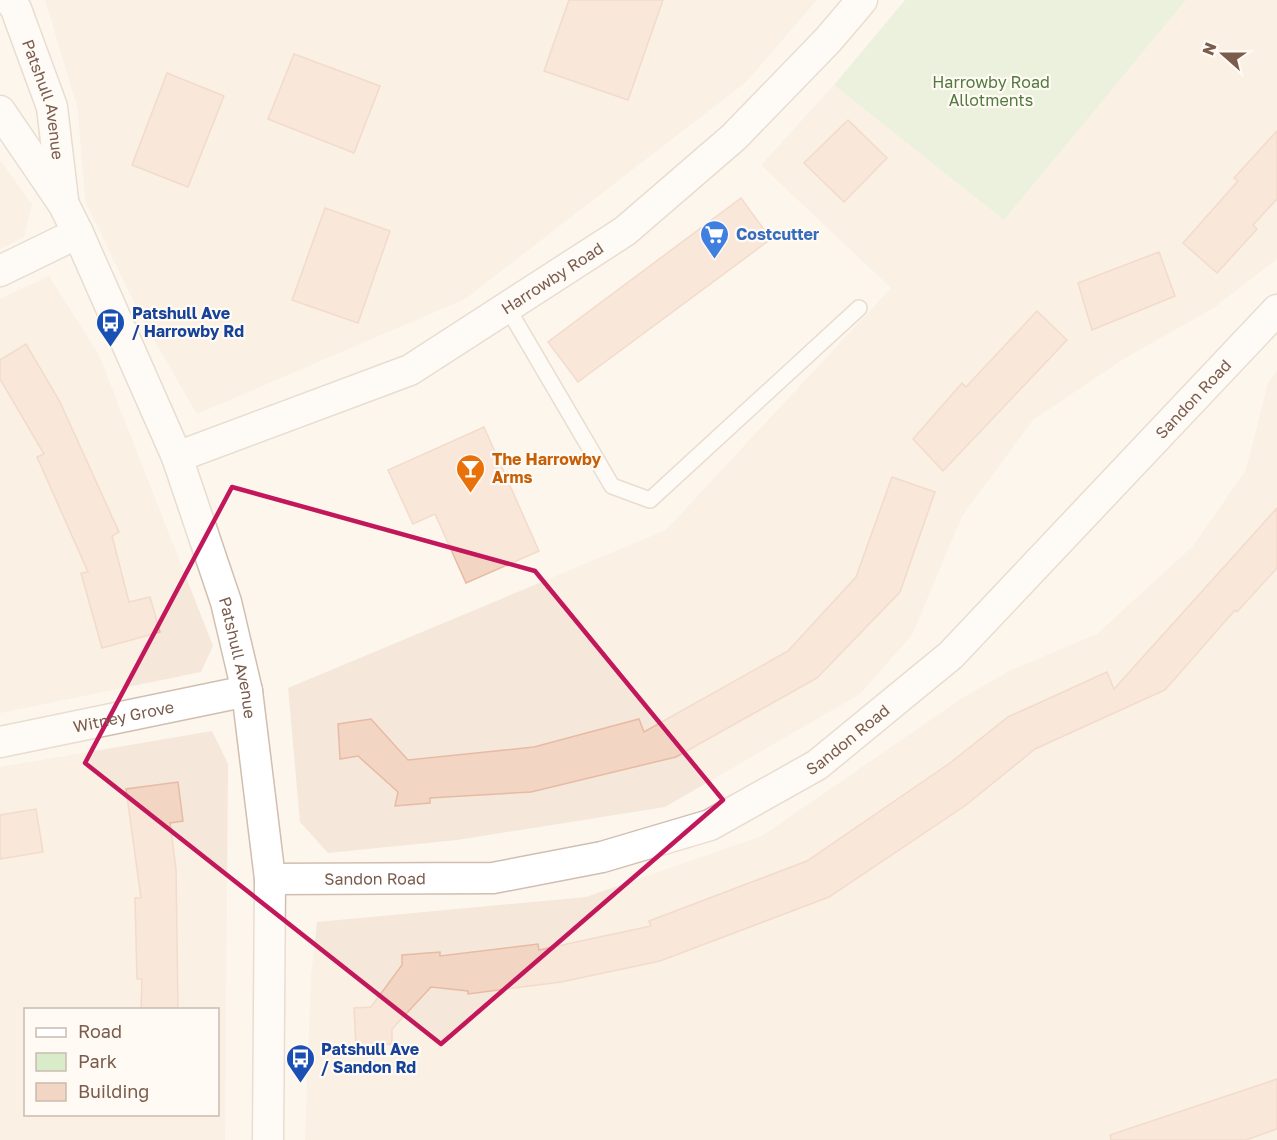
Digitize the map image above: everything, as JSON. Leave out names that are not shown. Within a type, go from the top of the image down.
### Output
[{"type":"street","name":"Patshull Avenue","points":[[10,0],[16,9],[52,106],[64,206]]},
{"type":"street","name":"Harrowby Road","points":[[177,457],[410,370],[625,231],[734,137],[828,40],[862,0]]},
{"type":"street","name":"Patshull Avenue","points":[[0,111],[64,206],[78,233],[177,457],[226,602],[247,691],[270,879],[268,1140]]},
{"type":"street","points":[[0,271],[78,233]]},
{"type":"street","name":"Sandon Road","points":[[270,879],[493,878],[602,857],[710,825],[788,782],[817,765],[951,655],[1277,310]]},
{"type":"street","name":"Witney Grove","points":[[0,742],[247,691]]},
{"type":"lane","points":[[507,307],[612,486],[650,500],[860,308]]},
{"type":"highlighted area","points":[[232,487],[535,571],[723,800],[441,1044],[85,763]]},
{"type":"shaded area","points":[[45,0],[817,0],[746,82],[465,299],[197,414],[143,321],[85,201],[78,110]]},
{"type":"shaded area","points":[[1186,0],[1277,0],[1277,259],[1212,309],[1125,358],[1033,420],[962,516],[912,635],[860,694],[665,807],[457,840],[328,853],[300,822],[288,688],[666,530],[891,288],[761,165],[834,85],[1004,220]]},
{"type":"shaded area","points":[[0,160],[32,204],[24,237],[0,249]]},
{"type":"shaded area","points":[[49,276],[99,355],[213,646],[201,672],[0,713],[0,299]]},
{"type":"shaded area","points":[[1277,370],[1277,1140],[305,1140],[311,977],[317,922],[586,897],[762,836],[961,699],[1009,671],[1097,634],[1193,546],[1246,470],[1268,383]]},
{"type":"shaded area","points":[[212,731],[228,764],[225,1140],[0,1140],[0,767]]},
{"type":"green space","name":"Harrowby Road Allotments","points":[[905,0],[1186,0],[1004,220],[834,85]]},
{"type":"building","points":[[569,0],[663,0],[628,100],[544,71]]},
{"type":"building","points":[[294,54],[380,86],[354,153],[268,119]]},
{"type":"building","points":[[167,73],[224,96],[188,187],[132,165]]},
{"type":"building","points":[[848,120],[887,158],[844,202],[804,163]]},
{"type":"building","points":[[1277,131],[1277,199],[1253,225],[1257,229],[1217,273],[1183,243],[1238,181],[1234,178]]},
{"type":"building","points":[[741,198],[771,239],[578,382],[548,342]]},
{"type":"building","points":[[325,208],[390,231],[358,323],[292,300]]},
{"type":"building","points":[[1159,252],[1175,296],[1092,330],[1078,283]]},
{"type":"building","points":[[1037,311],[1067,340],[943,471],[913,439],[962,383],[966,387]]},
{"type":"building","points":[[26,344],[60,402],[119,532],[112,536],[129,602],[150,597],[160,632],[102,648],[81,573],[88,572],[37,457],[44,454],[0,379],[0,360]]},
{"type":"building","points":[[484,427],[539,551],[466,583],[435,514],[413,524],[388,470]]},
{"type":"building","points":[[892,477],[935,492],[900,592],[817,678],[676,757],[531,792],[430,798],[430,803],[395,806],[398,792],[358,756],[340,759],[338,724],[371,719],[408,760],[534,747],[639,719],[644,732],[788,651],[856,577]]},
{"type":"building","points":[[1277,508],[1277,568],[1237,612],[1235,610],[1165,690],[1035,749],[966,805],[829,897],[660,961],[561,982],[468,994],[468,991],[431,987],[392,1029],[392,1044],[356,1047],[354,1008],[371,1007],[402,965],[402,955],[440,952],[440,956],[538,944],[539,950],[651,926],[649,921],[807,861],[950,763],[1008,717],[1107,672],[1114,689]]},
{"type":"building","points":[[178,782],[183,821],[170,823],[176,869],[178,1008],[141,1008],[142,979],[137,979],[135,898],[141,898],[126,789]]},
{"type":"building","points":[[36,809],[43,852],[0,859],[0,815]]},
{"type":"building","points":[[1277,1079],[1277,1129],[1246,1140],[1111,1140],[1110,1135]]},
{"type":"place","name":"Costcutter","points":[[715,260]]},
{"type":"place","name":"Patshull Ave / Harrowby Rd","points":[[111,348]]},
{"type":"place","name":"The Harrowby Arms","points":[[471,494]]},
{"type":"place","name":"Patshull Ave / Sandon Rd","points":[[300,1084]]}]
